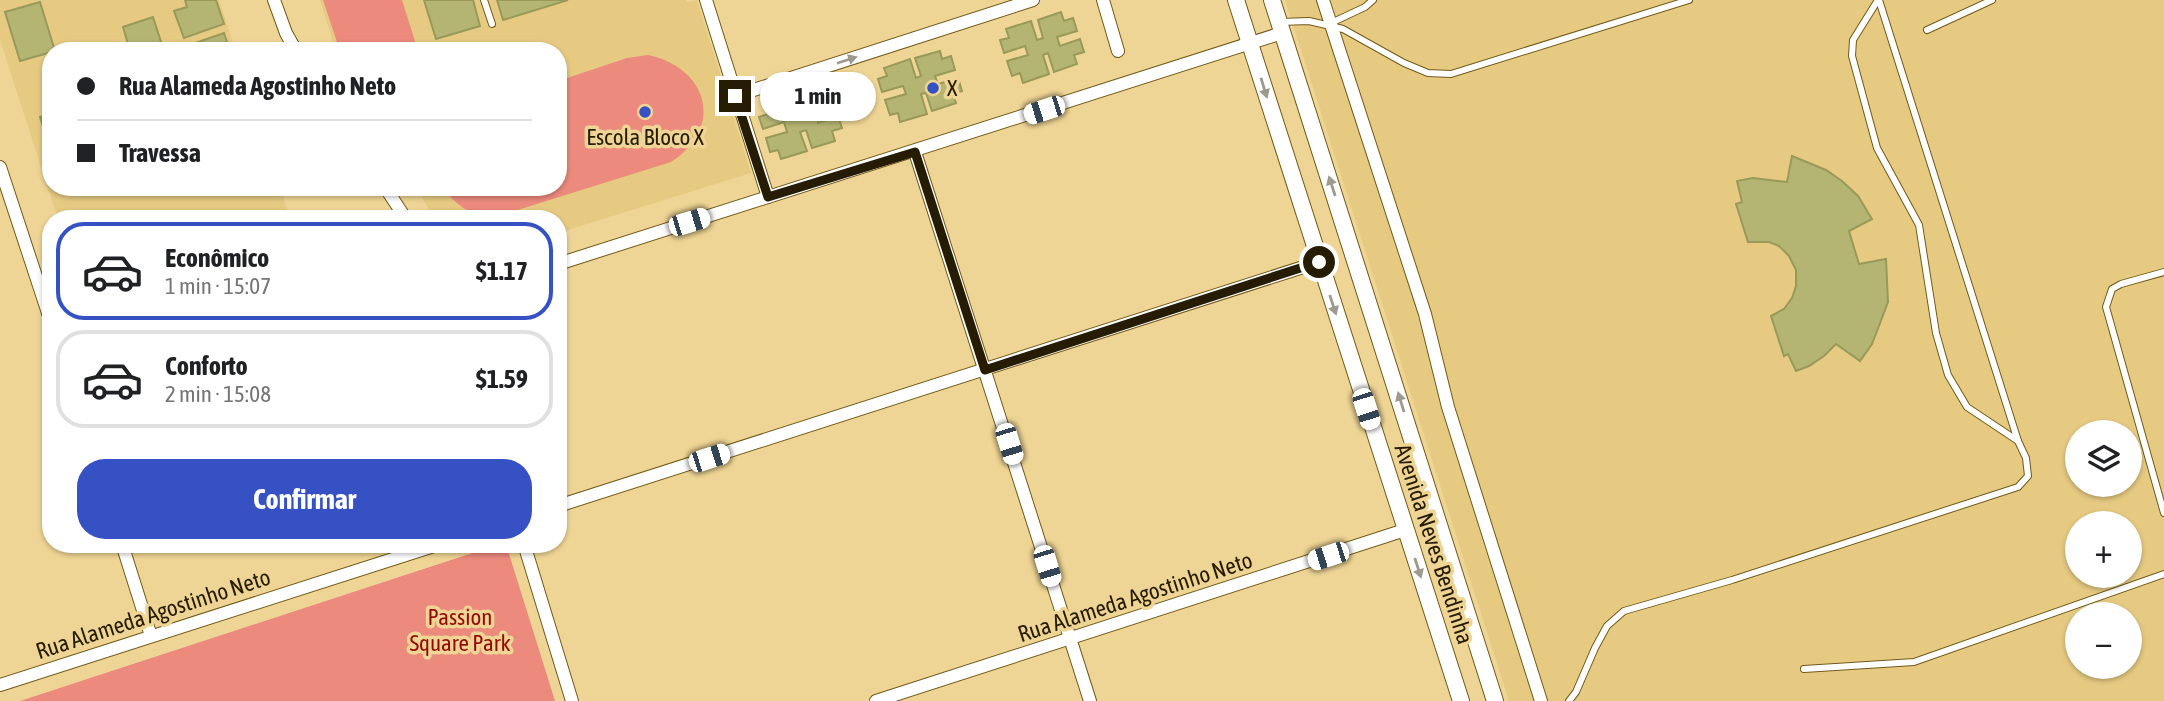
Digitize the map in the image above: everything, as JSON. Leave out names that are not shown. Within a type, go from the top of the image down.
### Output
[{"type":"street","points":[[274,0],[291,42]]},
{"type":"street","points":[[706,0],[768,197]]},
{"type":"street","points":[[735,96],[1033,0]]},
{"type":"street","points":[[1103,0],[1118,51]]},
{"type":"street","name":"Avenida Neves Bendinha","points":[[1236,0],[1461,701]]},
{"type":"street","name":"Avenida Neves Bendinha","points":[[1272,0],[1495,701]]},
{"type":"street","points":[[1323,0],[1425,314],[1448,407],[1541,701]]},
{"type":"street","points":[[567,261],[1250,43],[1280,28]]},
{"type":"street","points":[[915,152],[1090,701]]},
{"type":"street","points":[[0,167],[42,295]]},
{"type":"street","points":[[567,503],[1319,262]]},
{"type":"street","name":"Rua Alameda Agostinho Neto","points":[[876,701],[1405,530]]},
{"type":"street","points":[[125,553],[151,636]]},
{"type":"street","name":"Rua Alameda Agostinho Neto","points":[[0,685],[412,553]]},
{"type":"street","points":[[527,553],[572,701]]},
{"type":"lane","points":[[485,0],[492,24]]},
{"type":"lane","points":[[1331,25],[1373,0]]},
{"type":"lane","points":[[1280,28],[1309,21],[1331,25],[1428,73],[1451,74],[1689,0]]},
{"type":"lane","points":[[1878,0],[1853,40],[1852,56],[1877,148],[1919,225],[1936,333],[1948,375],[1967,407],[2018,441]]},
{"type":"lane","points":[[1569,701],[1576,692],[1607,626],[1623,611],[1758,572],[2018,487],[2028,476],[2026,458],[2018,441],[1878,0]]},
{"type":"lane","points":[[1927,30],[1992,0]]},
{"type":"lane","points":[[2164,272],[2112,289],[2106,307],[2164,513]]},
{"type":"lane","points":[[1804,670],[1894,665],[1933,657],[2164,573]]},
{"type":"shaded area","points":[[0,0],[219,0],[233,42],[42,42],[42,170],[0,40]]},
{"type":"shaded area","name":"Escola Bloco X","points":[[320,0],[697,0],[751,173],[567,230],[567,210],[429,210],[421,196],[567,196],[567,42],[333,42]]},
{"type":"shaded area","points":[[1285,0],[2164,0],[2164,701],[1509,701]]},
{"type":"shaded area","points":[[51,196],[283,196],[287,210],[55,210]]},
{"type":"green space","points":[[323,0],[402,0],[415,42],[337,42]]},
{"type":"green space","points":[[648,55],[668,62],[684,72],[696,85],[702,100],[703,116],[699,132],[688,148],[671,162],[567,194],[567,78],[627,58]]},
{"type":"green space","points":[[450,196],[562,196],[517,210],[468,210]]},
{"type":"green space","name":"Passion Square Park","points":[[472,553],[509,553],[555,701],[20,701]]},
{"type":"building","points":[[185,0],[216,0],[224,24],[184,38],[174,11],[187,7]]},
{"type":"building","points":[[424,0],[473,0],[480,26],[436,39]]},
{"type":"building","points":[[497,0],[568,0],[503,20]]},
{"type":"building","points":[[40,2],[52,42],[42,42],[42,55],[20,61],[5,12]]},
{"type":"building","name":"X","points":[[1061,12],[1064,21],[1073,18],[1077,31],[1057,37],[1060,46],[1080,39],[1084,52],[1074,55],[1077,64],[1054,72],[1048,53],[1043,55],[1049,74],[1023,83],[1020,73],[1012,76],[1007,61],[1028,55],[1025,46],[1004,53],[1000,40],[1009,38],[1006,29],[1031,21],[1037,40],[1043,38],[1038,20]]},
{"type":"building","points":[[153,17],[161,42],[127,42],[123,27]]},
{"type":"building","points":[[224,33],[227,42],[198,42]]},
{"type":"building","name":"X","points":[[940,51],[942,59],[951,56],[955,70],[935,76],[938,84],[958,78],[962,91],[953,94],[956,103],[932,111],[926,93],[921,94],[927,114],[900,122],[898,113],[890,115],[885,100],[906,94],[903,86],[882,92],[878,79],[887,76],[884,68],[910,59],[916,78],[921,76],[915,58]]},
{"type":"building","points":[[819,89],[822,98],[831,95],[835,107],[815,113],[818,123],[838,116],[842,128],[832,131],[835,141],[812,148],[806,130],[800,132],[807,151],[781,159],[778,150],[770,152],[766,138],[787,132],[784,122],[763,129],[759,117],[768,114],[765,106],[790,98],[796,116],[802,115],[796,96]]},
{"type":"building","points":[[1792,156],[1826,170],[1858,196],[1872,219],[1849,231],[1859,264],[1886,259],[1888,302],[1872,344],[1860,361],[1836,344],[1824,356],[1796,371],[1788,354],[1784,356],[1771,316],[1784,309],[1792,298],[1796,286],[1796,270],[1789,256],[1779,246],[1769,242],[1748,242],[1736,204],[1742,202],[1737,181],[1753,178],[1787,182]]},
{"type":"place","name":"X","points":[[933,88]]},
{"type":"place","name":"Escola Bloco X","points":[[645,112]]},
{"type":"route","points":[[735,96],[768,197],[915,152],[985,370],[1319,262]]}]
